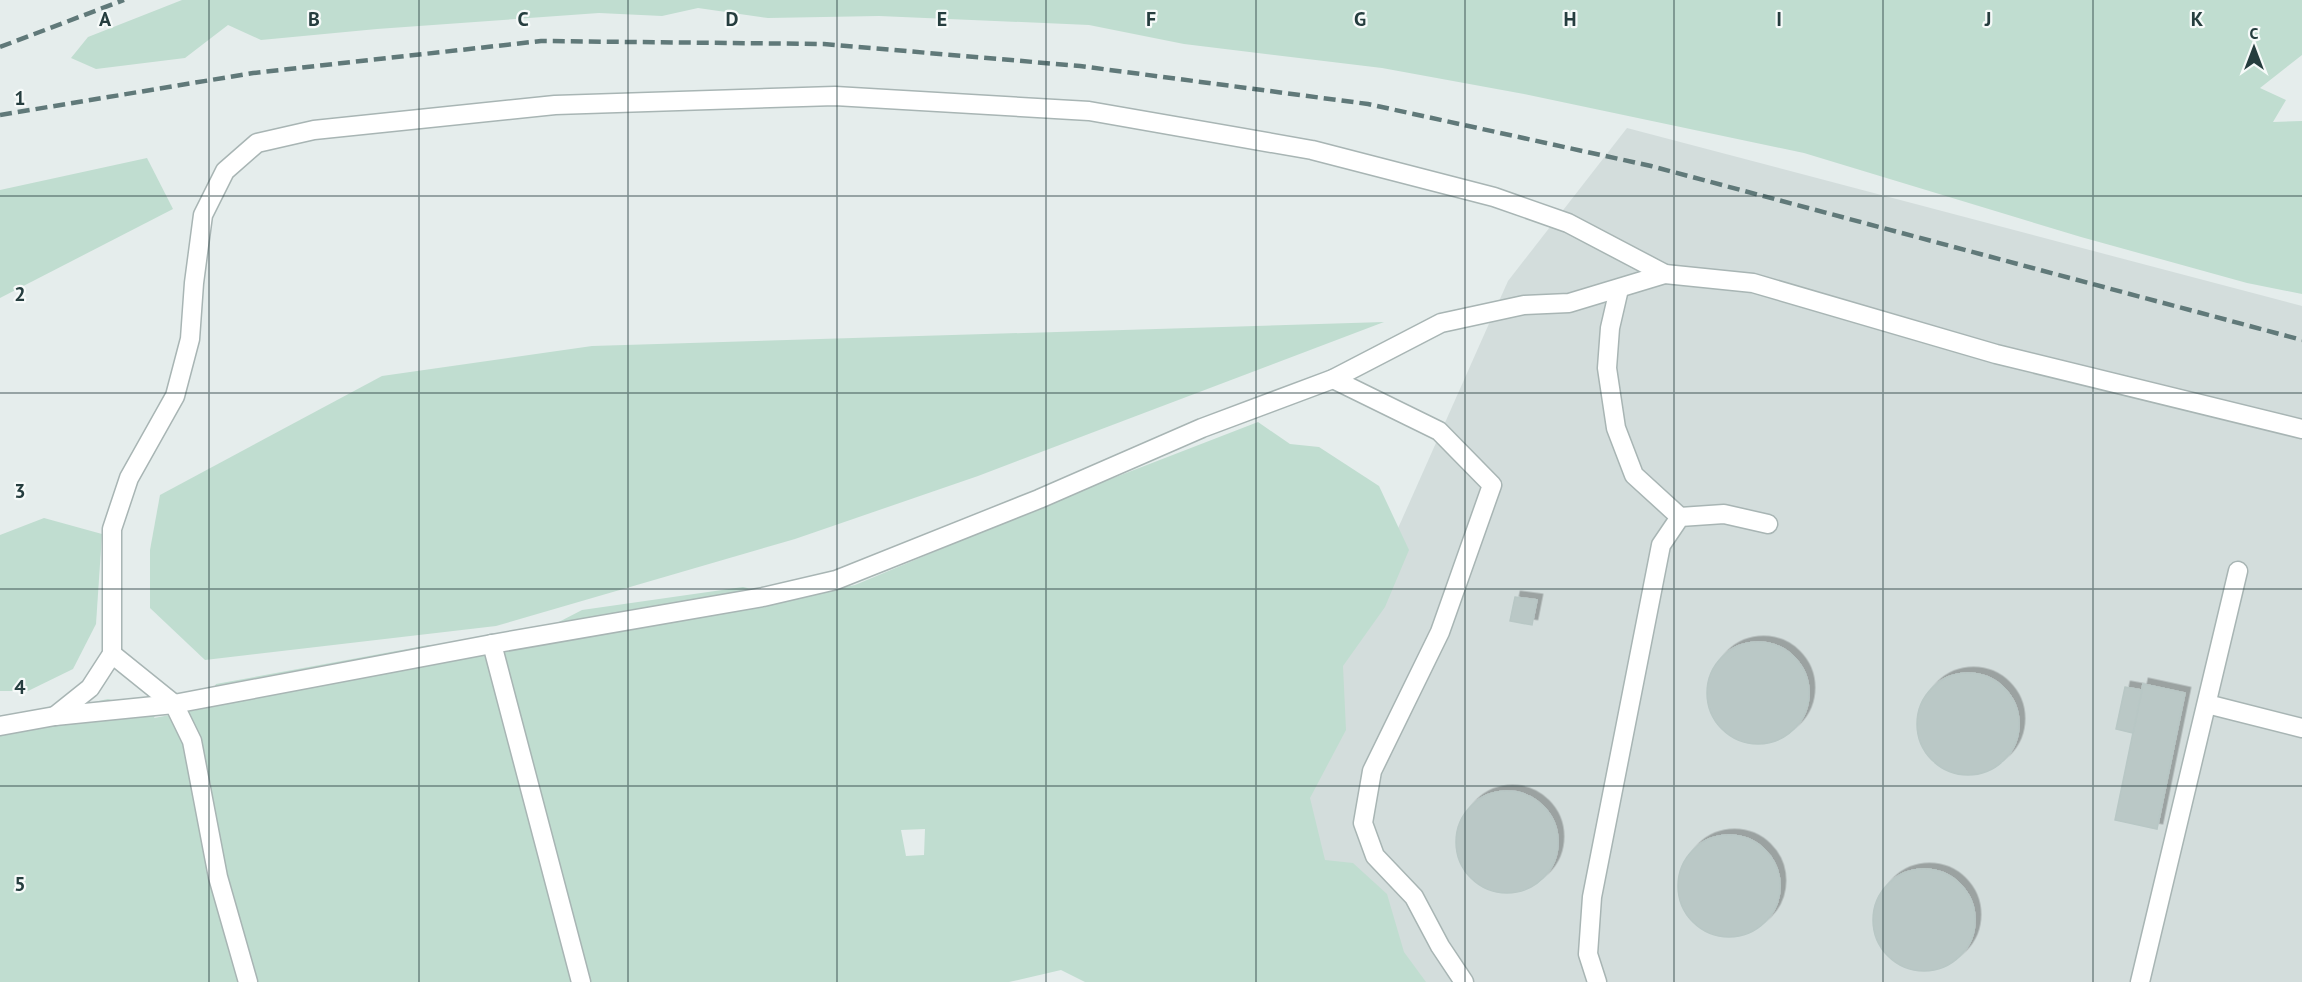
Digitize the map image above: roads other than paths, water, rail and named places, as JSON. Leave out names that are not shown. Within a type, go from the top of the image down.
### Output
[{"type":"lane","points":[[55,716],[90,688],[112,654],[112,529],[129,478],[175,396],[190,339],[194,283],[203,215],[225,171],[257,143],[314,130],[555,105],[835,96],[1089,111],[1312,150],[1494,197],[1568,223],[1665,274],[1753,283],[1996,354],[2302,429]]},
{"type":"lane","points":[[0,726],[55,716],[174,704],[492,644],[763,597],[837,580],[1039,499],[1202,428],[1333,379],[1441,323],[1524,305],[1569,303],[1665,274]]},
{"type":"lane","points":[[1619,289],[1610,328],[1607,368],[1616,428],[1635,475],[1680,517],[1724,514],[1768,524]]},
{"type":"lane","points":[[1333,379],[1439,431],[1492,485],[1440,632],[1372,771],[1363,823],[1375,856],[1414,897],[1440,946],[1464,982]]},
{"type":"lane","points":[[1597,982],[1588,954],[1592,897],[1661,545],[1680,517]]},
{"type":"lane","points":[[2140,982],[2238,571]]},
{"type":"lane","points":[[492,644],[581,982]]},
{"type":"lane","points":[[112,654],[174,704],[192,741],[218,877],[248,982]]},
{"type":"lane","points":[[2207,704],[2302,728]]},
{"type":"railway","points":[[0,47],[124,0]]},
{"type":"railway","points":[[0,115],[253,73],[541,41],[824,44],[1080,66],[1368,104],[1651,166],[2302,340]]}]
